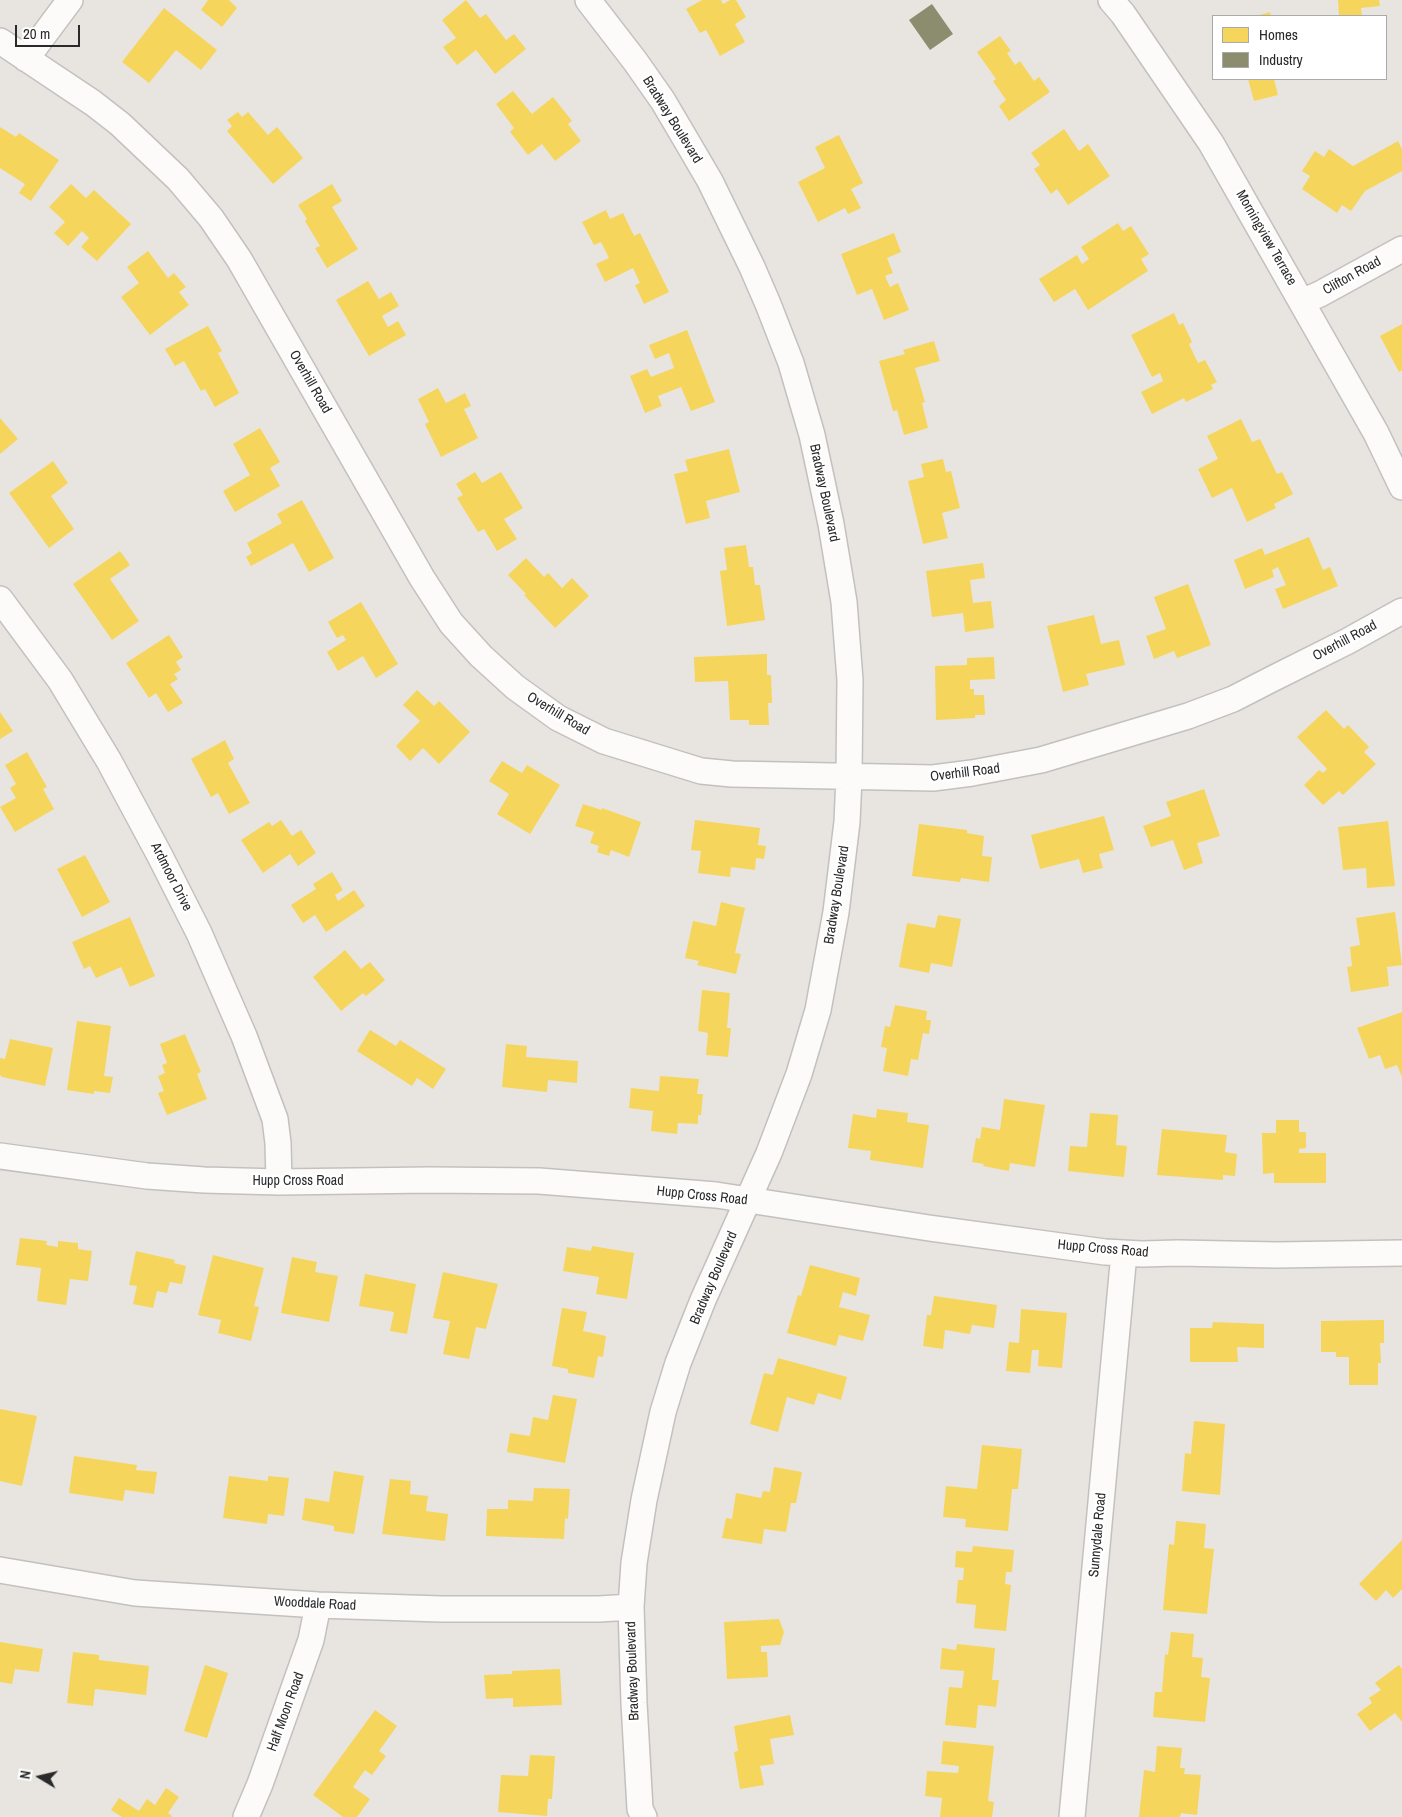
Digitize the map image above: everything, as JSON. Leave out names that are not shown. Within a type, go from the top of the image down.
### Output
[{"type":"street","points":[[26,59],[70,0]]},
{"type":"street","name":"Bradway Boulevard","points":[[588,0],[663,101],[710,181],[752,267],[791,363],[814,444],[831,524],[844,602],[850,680],[849,776],[845,847],[836,912],[818,1010],[799,1074],[769,1153],[703,1300],[678,1363],[663,1412],[644,1500],[634,1563],[631,1607],[640,1814]]},
{"type":"street","name":"Morningview Terrace","points":[[1124,5],[1211,143],[1376,433],[1402,487]]},
{"type":"street","name":"Overhill Road","points":[[0,41],[120,124],[178,179],[211,218],[239,259],[422,578],[451,623],[481,656],[514,687],[558,718],[604,742],[685,767],[701,771],[732,774],[933,778],[972,773],[1041,760],[1188,716],[1233,699],[1348,641],[1402,611]]},
{"type":"street","name":"Clifton Road","points":[[1302,302],[1402,249]]},
{"type":"street","name":"Ardmoor Drive","points":[[0,599],[60,680],[109,761],[200,933],[244,1036],[275,1119],[279,1182]]},
{"type":"street","name":"Hupp Cross Road","points":[[0,1156],[147,1176],[279,1182],[539,1181],[716,1196],[1105,1252],[1277,1255],[1402,1253]]},
{"type":"street","name":"Sunnydale Road","points":[[1072,1817],[1124,1253]]},
{"type":"street","name":"Wooddale Road","points":[[0,1570],[135,1593],[318,1605],[441,1609],[599,1609],[631,1607]]},
{"type":"street","name":"Half Moon Road","points":[[246,1817],[260,1784],[312,1640],[318,1605]]},
{"type":"building: Homes","points":[[208,0],[229,0],[237,8],[222,27],[201,10]]},
{"type":"building: Homes","points":[[466,0],[480,18],[486,14],[506,40],[514,34],[526,49],[495,74],[476,50],[457,65],[443,47],[456,38],[442,20]]},
{"type":"building: Homes","points":[[702,0],[721,0],[723,4],[730,0],[736,0],[746,17],[735,24],[745,42],[720,56],[706,30],[700,33],[686,9]]},
{"type":"building: Homes","points":[[1338,0],[1379,0],[1380,6],[1361,8],[1362,15],[1339,15]]},
{"type":"building: Homes","points":[[164,8],[217,50],[201,70],[176,50],[149,83],[122,62]]},
{"type":"building: Homes","points":[[1270,12],[1271,15],[1260,15]]},
{"type":"building: Homes","points":[[1000,36],[1011,51],[1007,53],[1015,65],[1020,61],[1034,81],[1039,77],[1050,92],[1009,121],[999,106],[1006,100],[993,81],[996,79],[977,52]]},
{"type":"building: Homes","points":[[1248,80],[1274,80],[1278,95],[1254,101]]},
{"type":"building: Homes","points":[[513,91],[532,114],[553,97],[572,121],[568,124],[581,141],[555,161],[542,144],[528,155],[510,132],[514,128],[496,104]]},
{"type":"building: Homes","points":[[238,112],[242,117],[248,112],[268,135],[277,127],[303,158],[273,184],[227,131],[232,126],[227,120]]},
{"type":"building: Homes","points":[[0,127],[16,137],[19,133],[59,160],[31,201],[19,193],[25,184],[0,168]]},
{"type":"building: Homes","points":[[1064,129],[1079,151],[1088,144],[1110,176],[1068,205],[1057,189],[1051,194],[1034,169],[1040,165],[1031,153]]},
{"type":"building: Homes","points":[[839,135],[863,183],[851,189],[861,208],[848,214],[845,208],[818,222],[798,182],[825,168],[815,147]]},
{"type":"building: Homes","points":[[1398,141],[1402,149],[1402,171],[1365,191],[1351,211],[1342,205],[1337,213],[1302,189],[1310,176],[1302,171],[1315,151],[1324,157],[1329,149],[1353,166]]},
{"type":"building: Homes","points":[[71,184],[86,198],[94,190],[131,224],[97,261],[81,247],[89,238],[82,231],[68,246],[54,233],[65,222],[49,207]]},
{"type":"building: Homes","points":[[332,184],[342,201],[332,207],[358,249],[327,268],[315,248],[320,246],[298,205]]},
{"type":"building: Homes","points":[[606,210],[610,219],[623,213],[634,236],[640,233],[669,292],[644,304],[635,285],[640,283],[633,268],[605,282],[596,264],[609,258],[601,242],[594,245],[582,222]]},
{"type":"building: Homes","points":[[1118,223],[1123,231],[1131,226],[1149,254],[1141,259],[1148,271],[1088,310],[1075,289],[1054,302],[1039,279],[1077,255],[1082,264],[1089,259],[1081,247]]},
{"type":"building: Homes","points":[[894,233],[901,252],[887,258],[893,273],[885,276],[890,287],[898,283],[909,310],[884,320],[872,289],[857,295],[841,254]]},
{"type":"building: Homes","points":[[148,251],[168,278],[174,273],[186,287],[179,292],[189,305],[150,335],[121,297],[139,283],[127,267]]},
{"type":"building: Homes","points":[[368,281],[379,299],[391,292],[399,306],[382,316],[388,327],[398,321],[406,335],[369,356],[336,300]]},
{"type":"building: Homes","points":[[1174,313],[1179,325],[1183,323],[1192,342],[1189,344],[1198,363],[1205,360],[1217,382],[1211,385],[1213,389],[1186,402],[1184,398],[1152,414],[1141,392],[1163,381],[1160,373],[1152,377],[1131,335]]},
{"type":"building: Homes","points":[[1402,324],[1402,370],[1399,372],[1380,336]]},
{"type":"building: Homes","points":[[208,326],[222,351],[218,353],[239,393],[215,407],[205,389],[201,391],[184,361],[175,366],[165,349]]},
{"type":"building: Homes","points":[[687,330],[715,402],[691,411],[681,387],[658,396],[662,406],[645,413],[630,376],[647,369],[651,377],[674,368],[669,353],[655,359],[649,345]]},
{"type":"building: Homes","points":[[934,341],[940,361],[915,368],[925,402],[922,403],[928,428],[904,435],[897,410],[893,411],[879,361],[905,354],[903,350]]},
{"type":"building: Homes","points":[[438,388],[446,403],[465,393],[471,406],[464,409],[478,438],[441,457],[425,424],[429,422],[418,399]]},
{"type":"building: Homes","points":[[0,418],[18,439],[0,454]]},
{"type":"building: Homes","points":[[1241,419],[1252,442],[1260,439],[1277,474],[1282,472],[1293,494],[1274,504],[1276,508],[1247,522],[1232,488],[1212,498],[1198,469],[1218,459],[1207,436]]},
{"type":"building: Homes","points":[[260,428],[280,462],[270,468],[280,486],[235,512],[223,491],[250,475],[233,444]]},
{"type":"building: Homes","points":[[729,449],[740,492],[706,501],[710,518],[686,524],[674,474],[688,471],[685,460]]},
{"type":"building: Homes","points":[[943,459],[946,472],[951,471],[960,508],[942,513],[948,538],[923,544],[908,481],[924,477],[921,464]]},
{"type":"building: Homes","points":[[53,461],[68,483],[51,496],[74,529],[49,548],[9,493]]},
{"type":"building: Homes","points":[[475,472],[482,483],[501,472],[523,508],[504,519],[517,539],[497,551],[484,529],[478,532],[457,498],[463,495],[456,484]]},
{"type":"building: Homes","points":[[302,500],[334,558],[309,572],[293,543],[251,566],[246,557],[252,553],[247,543],[282,523],[277,514]]},
{"type":"building: Homes","points":[[1309,537],[1323,570],[1330,567],[1338,586],[1283,609],[1275,589],[1286,585],[1278,567],[1272,570],[1274,577],[1245,589],[1234,560],[1262,548],[1265,555]]},
{"type":"building: Homes","points":[[746,545],[749,567],[753,567],[755,585],[760,585],[765,620],[727,626],[720,571],[727,570],[724,548]]},
{"type":"building: Homes","points":[[120,551],[130,565],[110,579],[139,621],[112,640],[73,584]]},
{"type":"building: Homes","points":[[526,558],[544,577],[548,573],[562,588],[572,578],[589,596],[555,628],[508,575]]},
{"type":"building: Homes","points":[[983,563],[985,578],[970,580],[973,603],[991,601],[994,628],[965,632],[963,613],[932,617],[926,571]]},
{"type":"building: Homes","points":[[1188,584],[1211,645],[1177,658],[1174,651],[1154,659],[1146,636],[1166,629],[1154,597]]},
{"type":"building: Homes","points":[[361,602],[398,664],[376,678],[363,656],[338,671],[327,652],[346,640],[343,635],[337,638],[328,622]]},
{"type":"building: Homes","points":[[1094,615],[1101,644],[1119,640],[1125,665],[1086,674],[1089,685],[1063,692],[1047,626]]},
{"type":"building: Homes","points":[[169,635],[183,657],[176,662],[181,670],[174,674],[178,679],[170,684],[183,703],[168,712],[156,693],[149,698],[126,663]]},
{"type":"building: Homes","points":[[767,654],[767,675],[771,675],[772,703],[768,703],[769,725],[749,725],[749,720],[730,720],[728,681],[695,682],[694,657]]},
{"type":"building: Homes","points":[[994,657],[995,679],[970,680],[970,689],[974,689],[974,695],[984,695],[985,715],[975,715],[975,718],[936,720],[935,666],[967,665],[967,658]]},
{"type":"building: Homes","points":[[417,690],[434,706],[439,701],[470,732],[439,764],[423,748],[410,761],[396,746],[420,721],[403,705]]},
{"type":"building: Homes","points":[[1326,710],[1344,729],[1348,725],[1369,747],[1364,752],[1376,764],[1343,795],[1339,791],[1323,805],[1304,785],[1319,770],[1323,773],[1327,769],[1297,737]]},
{"type":"building: Homes","points":[[0,712],[13,731],[0,739]]},
{"type":"building: Homes","points":[[225,740],[234,759],[228,763],[250,803],[229,814],[218,793],[211,797],[191,759]]},
{"type":"building: Homes","points":[[27,752],[47,787],[43,789],[54,809],[15,832],[0,807],[16,798],[10,788],[16,784],[5,765]]},
{"type":"building: Homes","points":[[502,761],[522,773],[527,765],[560,785],[530,834],[497,814],[509,794],[489,781]]},
{"type":"building: Homes","points":[[1204,789],[1220,836],[1197,843],[1203,863],[1184,870],[1173,840],[1151,847],[1143,826],[1171,816],[1166,802]]},
{"type":"building: Homes","points":[[583,804],[602,810],[602,808],[641,822],[629,857],[611,850],[609,856],[597,852],[599,846],[590,843],[594,832],[575,826]]},
{"type":"building: Homes","points":[[1104,816],[1114,850],[1099,854],[1103,868],[1083,873],[1079,859],[1040,869],[1031,835]]},
{"type":"building: Homes","points":[[281,820],[292,836],[301,830],[316,853],[298,866],[290,854],[263,873],[241,840],[269,822],[272,826]]},
{"type":"building: Homes","points":[[695,820],[760,828],[758,845],[766,846],[764,859],[756,858],[755,870],[731,867],[730,877],[698,873],[701,851],[691,850]]},
{"type":"building: Homes","points":[[1388,821],[1395,886],[1367,888],[1366,868],[1343,870],[1338,827]]},
{"type":"building: Homes","points":[[919,824],[967,830],[967,833],[984,836],[982,856],[992,857],[989,882],[961,878],[960,882],[912,876]]},
{"type":"building: Homes","points":[[85,855],[110,902],[82,917],[57,869]]},
{"type":"building: Homes","points":[[332,872],[343,890],[335,895],[338,901],[354,890],[365,906],[326,932],[315,915],[303,923],[291,905],[316,889],[313,884]]},
{"type":"building: Homes","points":[[721,902],[745,908],[735,953],[741,954],[736,974],[697,965],[699,961],[685,958],[693,921],[716,926]]},
{"type":"building: Homes","points":[[1395,912],[1402,965],[1387,967],[1389,986],[1351,992],[1347,967],[1352,966],[1350,947],[1360,945],[1356,918]]},
{"type":"building: Homes","points":[[938,915],[961,919],[952,967],[931,963],[929,973],[899,967],[907,923],[935,928]]},
{"type":"building: Homes","points":[[130,917],[155,976],[130,987],[121,967],[96,978],[90,966],[84,969],[72,942]]},
{"type":"building: Homes","points":[[345,950],[361,969],[370,962],[385,980],[366,996],[363,993],[341,1011],[313,977]]},
{"type":"building: Homes","points":[[702,990],[730,993],[727,1028],[731,1028],[728,1057],[706,1055],[708,1033],[698,1031]]},
{"type":"building: Homes","points":[[895,1005],[927,1011],[926,1020],[931,1020],[929,1034],[923,1033],[918,1060],[911,1059],[908,1076],[883,1071],[887,1048],[881,1047],[885,1026],[890,1027]]},
{"type":"building: Homes","points":[[1402,1012],[1402,1077],[1397,1065],[1385,1069],[1380,1055],[1369,1059],[1357,1028]]},
{"type":"building: Homes","points":[[77,1021],[111,1026],[104,1076],[113,1077],[110,1093],[94,1091],[94,1094],[67,1090]]},
{"type":"building: Homes","points":[[370,1030],[396,1046],[400,1040],[446,1069],[433,1089],[417,1078],[412,1086],[357,1051]]},
{"type":"building: Homes","points":[[185,1034],[201,1072],[197,1074],[207,1099],[167,1115],[158,1093],[164,1091],[158,1076],[165,1073],[162,1065],[167,1063],[160,1044]]},
{"type":"building: Homes","points":[[10,1039],[53,1048],[45,1086],[0,1075],[0,1058],[5,1059]]},
{"type":"building: Homes","points":[[506,1044],[527,1046],[526,1057],[578,1061],[577,1083],[548,1080],[547,1092],[502,1087]]},
{"type":"building: Homes","points":[[660,1076],[699,1079],[697,1094],[703,1094],[698,1124],[678,1123],[677,1134],[651,1131],[653,1111],[629,1108],[631,1088],[659,1091]]},
{"type":"building: Homes","points":[[1004,1099],[1045,1105],[1035,1167],[1010,1163],[1009,1171],[972,1162],[976,1138],[980,1139],[982,1127],[1000,1130]]},
{"type":"building: Homes","points":[[877,1109],[908,1113],[907,1122],[929,1125],[923,1168],[870,1160],[871,1151],[848,1148],[853,1114],[876,1118]]},
{"type":"building: Homes","points":[[1090,1113],[1118,1115],[1116,1145],[1127,1146],[1124,1177],[1068,1171],[1070,1146],[1087,1147]]},
{"type":"building: Homes","points":[[1276,1120],[1299,1120],[1299,1132],[1306,1132],[1306,1148],[1299,1149],[1299,1153],[1326,1153],[1326,1183],[1274,1183],[1274,1173],[1263,1174],[1262,1133],[1276,1133]]},
{"type":"building: Homes","points":[[1162,1129],[1227,1135],[1225,1152],[1237,1154],[1235,1176],[1223,1175],[1223,1180],[1157,1175]]},
{"type":"building: Homes","points":[[20,1238],[47,1241],[46,1245],[58,1247],[58,1241],[78,1243],[78,1249],[92,1251],[88,1281],[70,1279],[66,1305],[37,1301],[41,1268],[16,1265]]},
{"type":"building: Homes","points":[[592,1246],[634,1253],[627,1299],[596,1294],[599,1277],[563,1271],[567,1247],[591,1251]]},
{"type":"building: Homes","points":[[136,1251],[175,1260],[174,1263],[186,1266],[182,1284],[170,1282],[167,1293],[157,1291],[153,1308],[133,1304],[137,1286],[129,1285]]},
{"type":"building: Homes","points":[[213,1255],[264,1268],[254,1306],[259,1307],[251,1341],[218,1333],[221,1320],[198,1315]]},
{"type":"building: Homes","points":[[292,1257],[317,1262],[315,1272],[338,1276],[329,1322],[281,1313]]},
{"type":"building: Homes","points":[[810,1265],[860,1278],[856,1296],[843,1292],[839,1307],[870,1315],[863,1341],[839,1335],[836,1346],[787,1333],[798,1295],[801,1296]]},
{"type":"building: Homes","points":[[443,1272],[498,1284],[486,1329],[476,1327],[469,1359],[443,1354],[450,1321],[433,1318]]},
{"type":"building: Homes","points":[[365,1274],[416,1284],[407,1334],[390,1331],[394,1312],[359,1306]]},
{"type":"building: Homes","points":[[934,1296],[997,1305],[994,1328],[972,1325],[970,1334],[945,1330],[943,1349],[923,1346],[927,1315],[931,1315]]},
{"type":"building: Homes","points":[[562,1308],[587,1312],[583,1331],[606,1336],[603,1357],[598,1356],[594,1378],[568,1373],[568,1369],[552,1366]]},
{"type":"building: Homes","points":[[1021,1309],[1067,1313],[1062,1368],[1038,1366],[1039,1350],[1032,1350],[1030,1373],[1006,1371],[1009,1342],[1019,1343]]},
{"type":"building: Homes","points":[[1384,1320],[1384,1343],[1380,1343],[1381,1363],[1378,1363],[1378,1385],[1349,1385],[1349,1357],[1336,1357],[1336,1352],[1321,1352],[1321,1321]]},
{"type":"building: Homes","points":[[1213,1322],[1264,1324],[1264,1348],[1237,1347],[1238,1362],[1190,1362],[1190,1328],[1212,1328]]},
{"type":"building: Homes","points":[[778,1358],[847,1377],[841,1400],[818,1393],[814,1405],[787,1397],[778,1432],[750,1424],[764,1373],[773,1375]]},
{"type":"building: Homes","points":[[553,1395],[577,1399],[565,1463],[507,1452],[510,1433],[530,1436],[533,1417],[548,1420]]},
{"type":"building: Homes","points":[[0,1409],[37,1416],[22,1486],[0,1481]]},
{"type":"building: Homes","points":[[1194,1421],[1225,1424],[1220,1495],[1182,1491],[1185,1453],[1191,1454]]},
{"type":"building: Homes","points":[[982,1445],[1022,1449],[1018,1489],[1012,1489],[1008,1531],[965,1527],[966,1519],[943,1517],[946,1486],[977,1489]]},
{"type":"building: Homes","points":[[74,1456],[137,1465],[136,1470],[157,1472],[154,1494],[125,1490],[123,1501],[69,1493]]},
{"type":"building: Homes","points":[[774,1467],[802,1472],[796,1503],[791,1503],[786,1532],[764,1529],[762,1544],[722,1538],[726,1518],[732,1519],[736,1493],[761,1498],[763,1491],[770,1492]]},
{"type":"building: Homes","points":[[334,1471],[364,1476],[354,1534],[334,1531],[334,1526],[302,1520],[305,1498],[329,1502]]},
{"type":"building: Homes","points":[[229,1476],[268,1481],[268,1476],[289,1478],[284,1516],[268,1514],[267,1524],[223,1518]]},
{"type":"building: Homes","points":[[390,1479],[411,1481],[410,1494],[428,1496],[426,1511],[448,1514],[445,1541],[382,1534]]},
{"type":"building: Homes","points":[[534,1488],[570,1489],[568,1519],[565,1518],[564,1539],[486,1536],[487,1509],[508,1509],[508,1500],[533,1501]]},
{"type":"building: Homes","points":[[1176,1521],[1206,1524],[1204,1548],[1214,1549],[1207,1614],[1163,1610],[1169,1544],[1174,1545]]},
{"type":"building: Homes","points":[[1402,1540],[1402,1589],[1393,1598],[1386,1590],[1376,1601],[1359,1584]]},
{"type":"building: Homes","points":[[973,1546],[1014,1550],[1012,1572],[1006,1572],[1005,1584],[1011,1585],[1006,1631],[974,1628],[976,1605],[956,1603],[958,1580],[963,1580],[964,1568],[955,1567],[956,1551],[972,1552]]},
{"type":"building: Homes","points":[[779,1619],[784,1632],[780,1645],[761,1646],[761,1652],[767,1652],[768,1677],[727,1679],[724,1622]]},
{"type":"building: Homes","points":[[1171,1632],[1194,1634],[1192,1657],[1203,1658],[1201,1677],[1210,1678],[1205,1722],[1153,1717],[1155,1692],[1162,1692],[1165,1654],[1168,1655]]},
{"type":"building: Homes","points":[[0,1642],[43,1649],[39,1672],[15,1669],[12,1684],[0,1682]]},
{"type":"building: Homes","points":[[957,1644],[995,1648],[992,1680],[999,1680],[996,1707],[978,1705],[976,1728],[945,1725],[949,1687],[962,1688],[964,1671],[940,1669],[942,1648],[956,1650]]},
{"type":"building: Homes","points":[[73,1652],[99,1655],[99,1660],[149,1666],[146,1695],[95,1689],[93,1706],[67,1703]]},
{"type":"building: Homes","points":[[205,1665],[228,1673],[207,1738],[184,1731]]},
{"type":"building: Homes","points":[[1399,1665],[1402,1669],[1402,1722],[1395,1713],[1370,1731],[1357,1714],[1372,1703],[1369,1698],[1381,1690],[1375,1683]]},
{"type":"building: Homes","points":[[560,1669],[562,1705],[513,1707],[513,1698],[486,1699],[484,1675],[512,1674],[512,1671]]},
{"type":"building: Homes","points":[[375,1710],[397,1726],[379,1751],[386,1756],[372,1775],[365,1770],[353,1787],[370,1799],[357,1817],[343,1817],[313,1795]]},
{"type":"building: Homes","points":[[790,1715],[794,1735],[770,1739],[774,1764],[760,1766],[764,1785],[740,1789],[734,1752],[738,1751],[734,1726]]},
{"type":"building: Homes","points":[[943,1741],[994,1746],[988,1801],[994,1802],[992,1817],[940,1817],[942,1798],[925,1796],[927,1771],[958,1773],[959,1766],[941,1764]]},
{"type":"building: Homes","points":[[1157,1746],[1182,1748],[1180,1768],[1185,1768],[1184,1774],[1201,1775],[1197,1815],[1181,1813],[1180,1817],[1139,1817],[1144,1770],[1155,1772]]},
{"type":"building: Homes","points":[[530,1755],[555,1756],[552,1799],[548,1799],[547,1816],[498,1812],[501,1775],[528,1776]]},
{"type":"building: Homes","points":[[166,1788],[179,1797],[168,1813],[171,1817],[122,1817],[111,1810],[119,1798],[139,1811],[147,1799],[155,1805]]},
{"type":"building: Industry","points":[[932,4],[953,34],[930,50],[909,20]]}]
